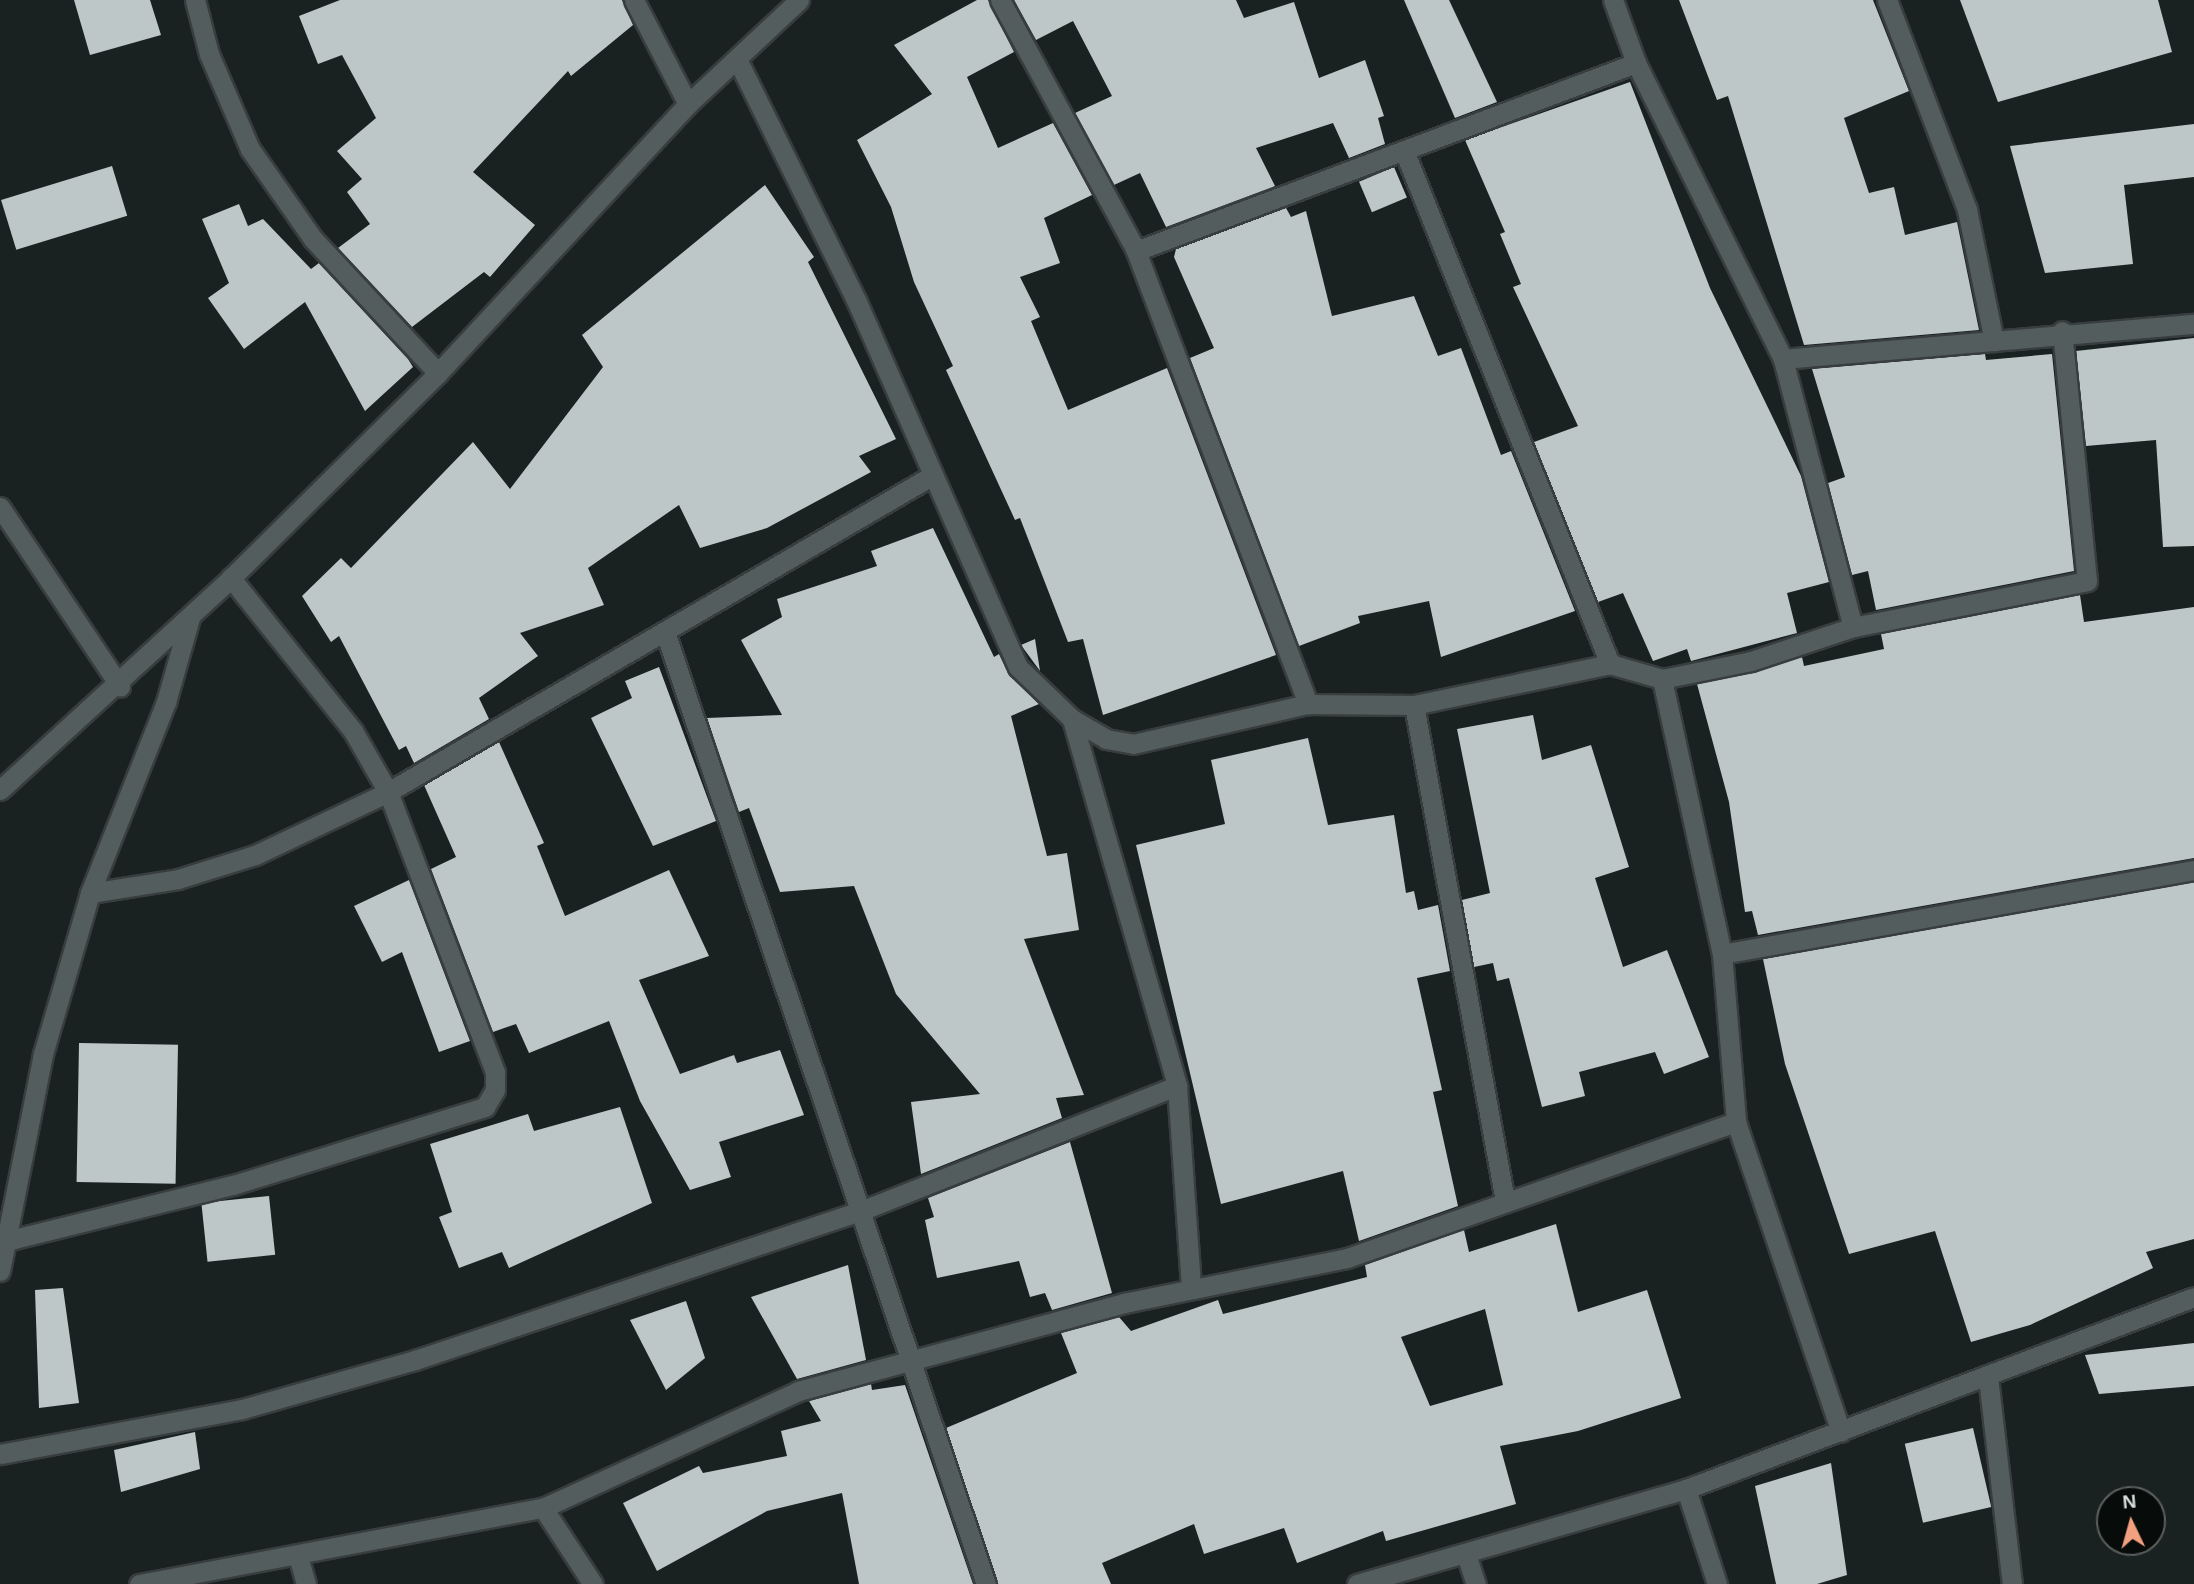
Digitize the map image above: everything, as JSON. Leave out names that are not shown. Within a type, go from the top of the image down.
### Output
[{"type":"street","points":[[195,0],[209,54],[250,149],[313,239],[438,373]]},
{"type":"street","points":[[634,0],[688,104]]},
{"type":"street","points":[[0,790],[120,686],[231,578],[438,373],[688,104],[799,0]]},
{"type":"street","points":[[1000,0],[1136,251],[1308,704]]},
{"type":"street","points":[[1613,0],[1636,63],[1783,359],[1853,627]]},
{"type":"street","points":[[1887,0],[1967,210],[1994,341]]},
{"type":"street","points":[[737,59],[857,302],[1018,667],[1072,719],[1106,739],[1133,744],[1308,704],[1414,705],[1610,664],[1662,679],[1751,661],[1853,627],[2087,581],[2062,331]]},
{"type":"street","points":[[1136,251],[1405,153],[1636,63]]},
{"type":"street","points":[[1405,153],[1610,664]]},
{"type":"street","points":[[1783,359],[1994,341],[2062,331],[2194,324]]},
{"type":"street","points":[[90,892],[178,879],[255,855],[388,792],[933,475]]},
{"type":"street","points":[[0,507],[120,686]]},
{"type":"street","points":[[6,1241],[233,1185],[485,1107],[495,1090],[495,1072],[388,792],[353,731],[231,578]]},
{"type":"street","points":[[0,1271],[43,1054],[90,892],[166,702],[190,618]]},
{"type":"street","points":[[665,632],[858,1212],[912,1356],[986,1584]]},
{"type":"street","points":[[1662,679],[1722,954],[1736,1122],[1841,1432]]},
{"type":"street","points":[[1414,705],[1504,1201]]},
{"type":"street","points":[[1072,719],[1178,1086],[1191,1288]]},
{"type":"street","points":[[1722,954],[2194,870]]},
{"type":"street","points":[[0,1454],[242,1409],[415,1360],[858,1212],[1178,1086]]},
{"type":"street","points":[[139,1584],[543,1508],[798,1391],[912,1356],[1191,1288],[1270,1278],[1348,1258],[1504,1201],[1736,1122]]},
{"type":"street","points":[[1357,1584],[1686,1489],[1989,1377],[2194,1297]]},
{"type":"street","points":[[1989,1377],[2012,1584]]},
{"type":"street","points":[[1686,1489],[1717,1584]]},
{"type":"street","points":[[543,1508],[593,1584]]},
{"type":"street","points":[[1466,1553],[1476,1584]]},
{"type":"street","points":[[298,1556],[306,1584]]},
{"type":"building","points":[[74,0],[150,0],[161,35],[90,55]]},
{"type":"building","points":[[340,0],[622,0],[633,25],[571,76],[568,71],[473,172],[535,225],[490,277],[484,272],[412,327],[338,248],[370,224],[347,192],[362,179],[337,151],[376,118],[342,55],[318,64],[299,16]]},
{"type":"building","points":[[977,0],[988,0],[1014,52],[967,77],[998,148],[1053,123],[1092,195],[1044,218],[1060,263],[1020,277],[1040,317],[1031,321],[1068,410],[1167,368],[1276,655],[1103,715],[1083,639],[1068,642],[1020,518],[1015,520],[946,370],[953,366],[914,282],[891,207],[857,140],[932,94],[894,45]]},
{"type":"building","points":[[1014,0],[1236,0],[1244,18],[1294,2],[1319,78],[1365,60],[1384,116],[1378,118],[1385,144],[1349,158],[1333,123],[1256,148],[1275,186],[1166,227],[1140,173],[1114,185],[1075,113],[1112,96],[1073,21],[1036,40]]},
{"type":"building","points":[[1404,0],[1449,0],[1497,102],[1455,118]]},
{"type":"building","points":[[1679,0],[1873,0],[1909,91],[1844,118],[1869,193],[1894,187],[1905,235],[1957,222],[1979,330],[1804,345],[1728,96],[1717,100]]},
{"type":"building","points":[[1960,0],[2158,0],[2172,52],[1998,102]]},
{"type":"building","points":[[1630,82],[1710,288],[1801,476],[1829,582],[1787,593],[1797,633],[1691,661],[1687,649],[1653,661],[1623,593],[1598,602],[1534,442],[1578,426],[1513,287],[1521,284],[1500,234],[1505,232],[1465,140]]},
{"type":"building","points":[[2194,124],[2194,177],[2124,185],[2133,264],[2045,273],[2010,146]]},
{"type":"building","points":[[112,166],[127,216],[16,250],[1,200]]},
{"type":"building","points":[[1394,167],[1407,197],[1372,212],[1359,182]]},
{"type":"building","points":[[765,185],[814,257],[808,262],[896,439],[859,456],[871,472],[767,528],[700,548],[679,505],[588,568],[604,605],[520,633],[538,656],[479,698],[489,719],[414,763],[406,746],[399,750],[339,636],[331,642],[302,596],[341,558],[351,568],[473,442],[510,489],[603,367],[582,335]]},
{"type":"building","points":[[239,204],[248,226],[263,219],[311,269],[319,263],[413,367],[365,411],[305,302],[244,349],[208,298],[229,283],[202,219]]},
{"type":"building","points":[[1286,208],[1291,217],[1306,211],[1332,316],[1414,296],[1438,356],[1461,348],[1501,455],[1511,451],[1575,611],[1441,657],[1429,601],[1358,616],[1360,623],[1299,646],[1190,358],[1214,348],[1174,257],[1176,249]]},
{"type":"building","points":[[2194,338],[2194,546],[2163,547],[2156,440],[2086,446],[2076,351]]},
{"type":"building","points":[[1985,354],[1986,360],[2052,354],[2074,571],[1876,610],[1868,571],[1852,575],[1828,483],[1845,477],[1812,369]]},
{"type":"building","points":[[933,528],[994,657],[999,654],[1009,675],[1039,704],[1011,716],[1047,856],[1067,853],[1079,930],[1024,939],[1084,1095],[1056,1098],[1062,1118],[921,1174],[911,1102],[980,1094],[896,994],[854,886],[780,892],[749,808],[739,812],[707,718],[782,715],[741,640],[782,617],[777,599],[877,566],[871,551]]},
{"type":"building","points":[[2080,595],[2084,622],[2194,607],[2194,858],[1758,935],[1752,911],[1745,912],[1729,802],[1697,684],[1802,657],[1804,666],[1884,649],[1881,634]]},
{"type":"building","points":[[1035,639],[1040,671],[1021,645]]},
{"type":"building","points":[[659,667],[716,821],[653,846],[591,718],[632,698],[625,681]]},
{"type":"building","points":[[1533,715],[1542,760],[1591,745],[1629,867],[1595,878],[1623,967],[1667,950],[1709,1057],[1664,1074],[1655,1052],[1579,1072],[1585,1096],[1542,1107],[1509,978],[1497,981],[1493,963],[1474,967],[1462,900],[1490,893],[1457,729]]},
{"type":"building","points":[[1308,738],[1328,825],[1394,815],[1406,893],[1414,891],[1418,910],[1438,905],[1450,971],[1417,978],[1442,1090],[1433,1092],[1458,1206],[1359,1241],[1343,1171],[1221,1204],[1136,845],[1225,824],[1211,760]]},
{"type":"building","points":[[499,742],[544,843],[537,846],[565,916],[669,870],[709,956],[639,980],[680,1074],[734,1055],[737,1063],[780,1050],[804,1115],[719,1142],[731,1177],[690,1190],[640,1101],[609,1021],[529,1053],[516,1024],[493,1032],[431,869],[456,857],[424,785]]},
{"type":"building","points":[[409,880],[470,1041],[439,1052],[402,952],[382,962],[354,906]]},
{"type":"building","points":[[2194,882],[2194,1239],[2146,1252],[2153,1268],[2030,1325],[1971,1342],[1935,1231],[1849,1254],[1785,1064],[1763,959]]},
{"type":"building","points":[[79,1043],[178,1045],[176,1184],[77,1182]]},
{"type":"building","points":[[620,1107],[652,1203],[509,1268],[502,1252],[459,1268],[439,1217],[452,1212],[430,1144],[528,1114],[534,1131]]},
{"type":"building","points":[[1070,1142],[1112,1293],[1052,1310],[1045,1293],[1030,1297],[1019,1261],[937,1278],[925,1220],[934,1217],[928,1198]]},
{"type":"building","points":[[269,1196],[275,1255],[208,1262],[201,1203]]},
{"type":"building","points":[[1556,1224],[1578,1312],[1647,1290],[1681,1398],[1578,1431],[1500,1446],[1516,1504],[1386,1541],[1383,1531],[1297,1563],[1284,1528],[1204,1554],[1194,1524],[1102,1563],[1111,1584],[998,1584],[946,1428],[1077,1373],[1061,1333],[1119,1317],[1131,1331],[1218,1300],[1223,1314],[1367,1277],[1365,1265],[1464,1230],[1469,1252]],"holes":[[[1485,1309],[1503,1385],[1430,1406],[1401,1337]]]},
{"type":"building","points":[[848,1265],[866,1360],[797,1379],[751,1297]]},
{"type":"building","points":[[63,1288],[79,1403],[39,1408],[35,1290]]},
{"type":"building","points":[[686,1301],[705,1358],[666,1390],[630,1320]]},
{"type":"building","points":[[2194,1343],[2194,1386],[2099,1394],[2085,1355]]},
{"type":"building","points":[[871,1384],[872,1390],[905,1385],[973,1584],[859,1584],[842,1493],[767,1511],[657,1571],[623,1503],[699,1466],[703,1473],[787,1456],[781,1431],[821,1421],[809,1401]]},
{"type":"building","points":[[1973,1428],[1991,1507],[1923,1523],[1905,1444]]},
{"type":"building","points":[[195,1432],[200,1469],[121,1492],[114,1450]]},
{"type":"building","points":[[1831,1463],[1847,1575],[1817,1584],[1776,1584],[1755,1486]]}]
